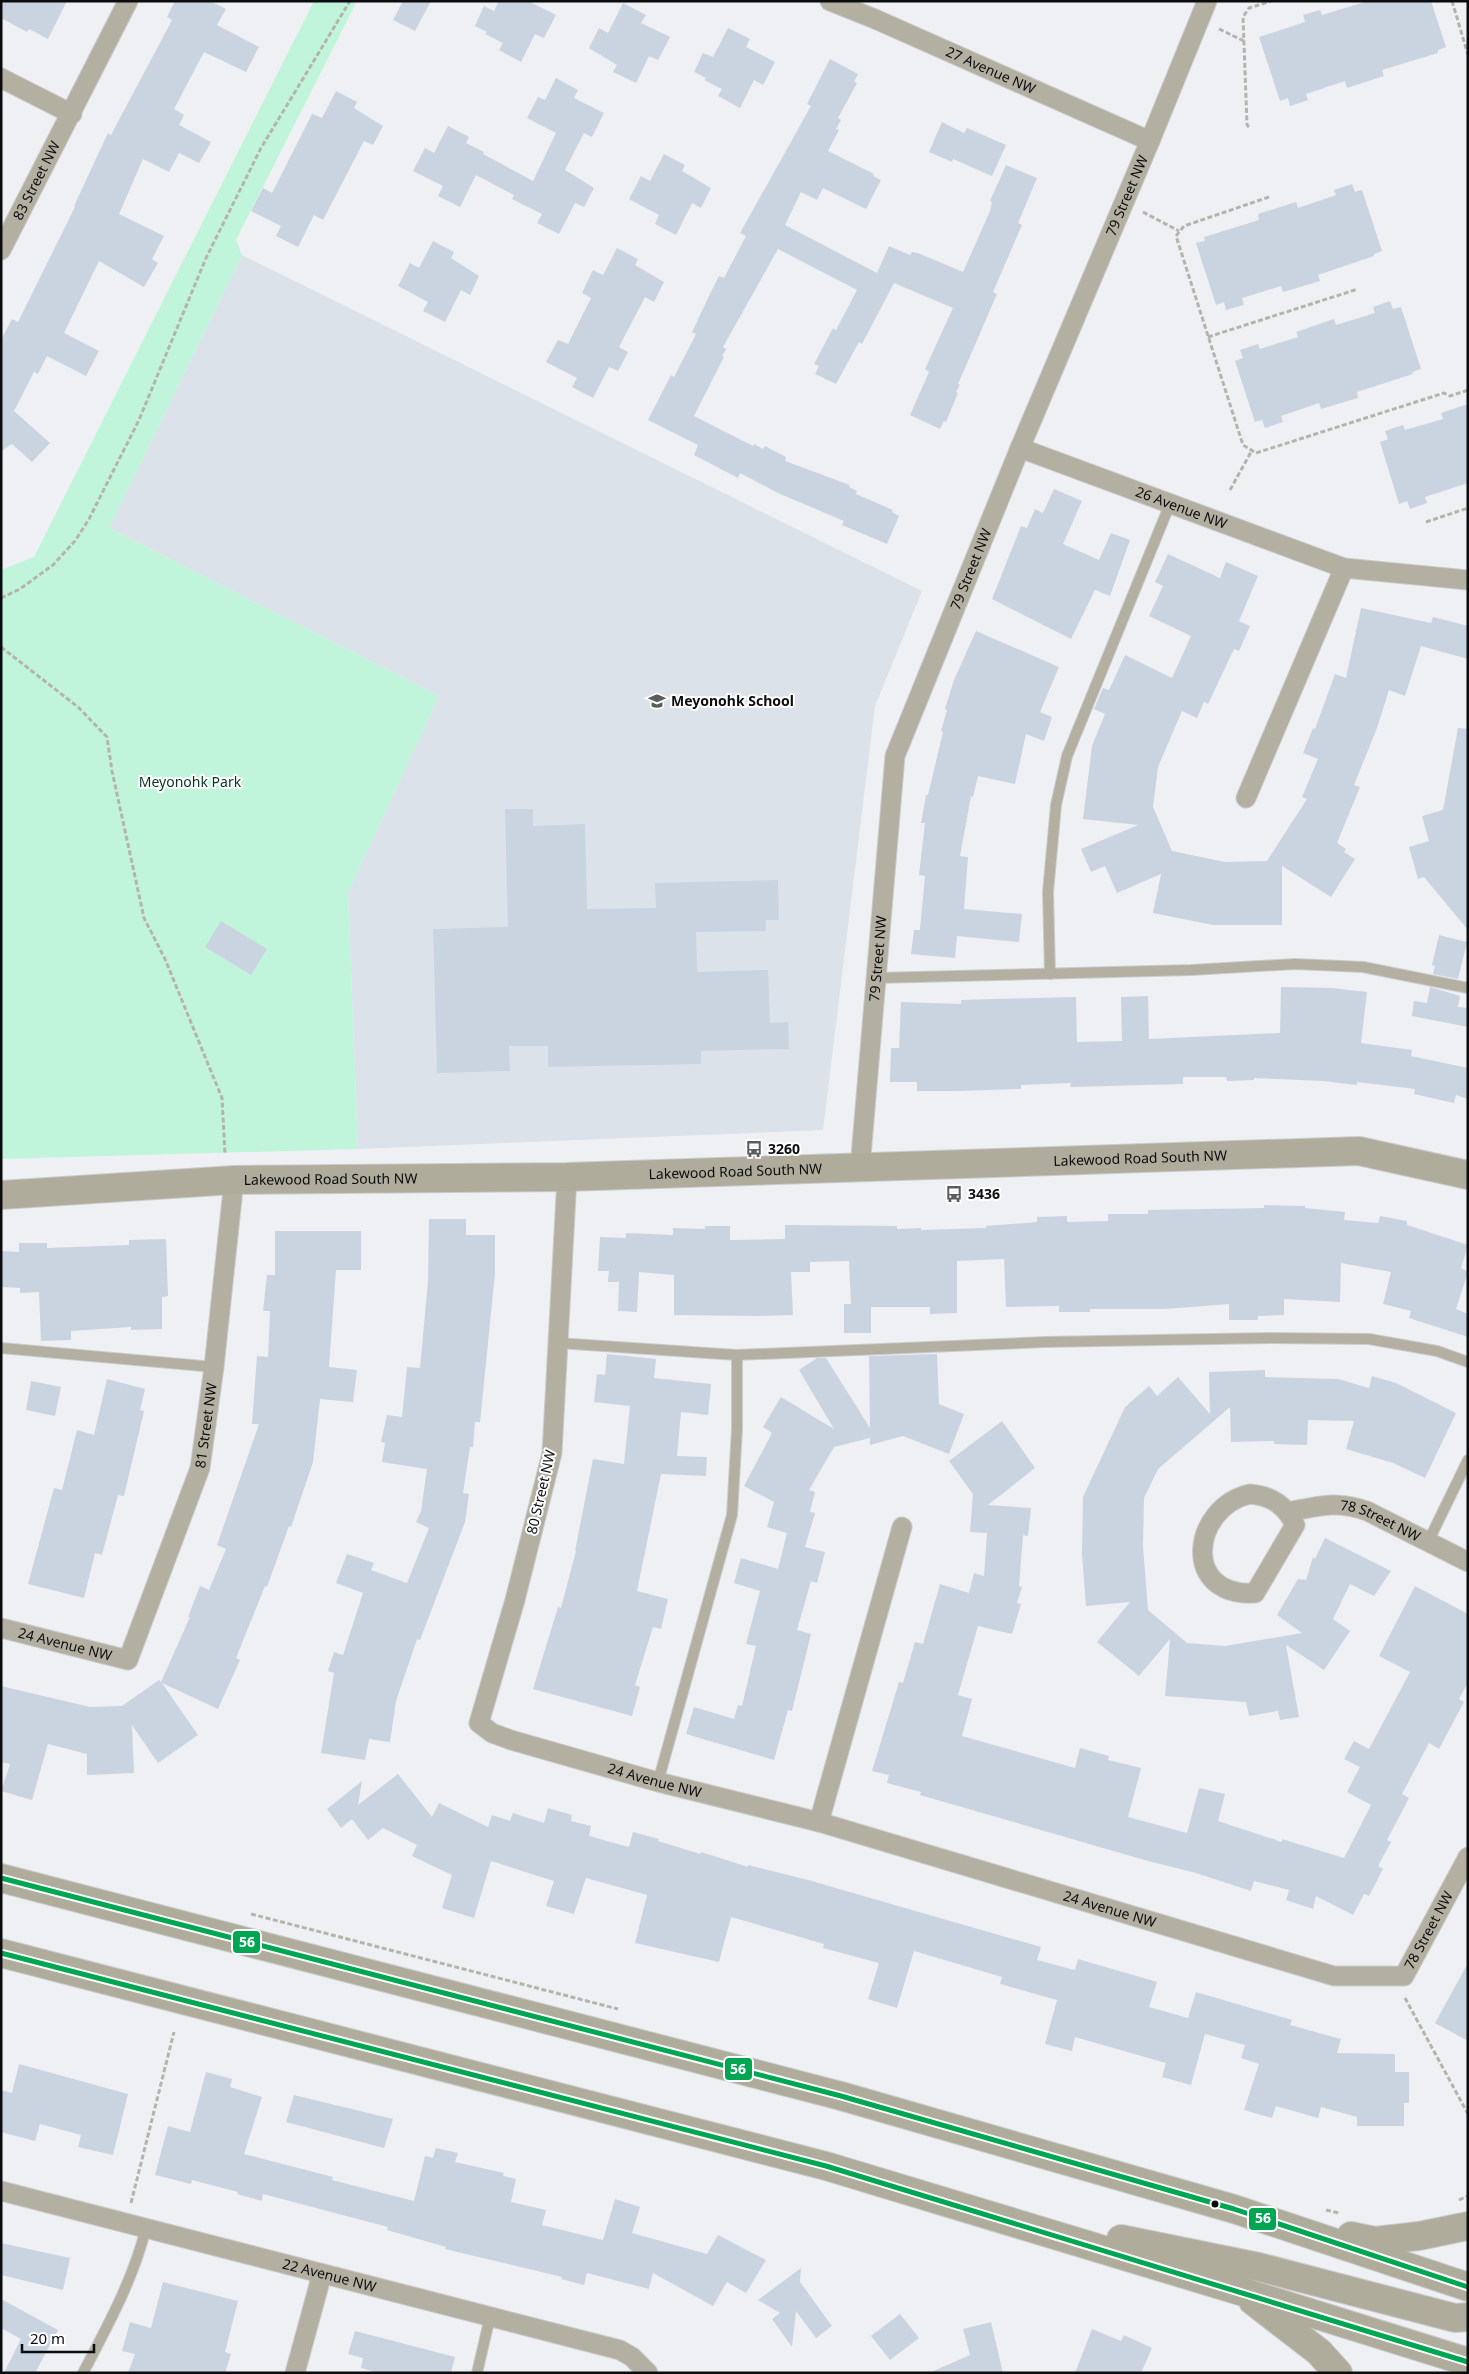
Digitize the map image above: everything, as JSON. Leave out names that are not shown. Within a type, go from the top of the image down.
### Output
[{"type":"main road","name":"Lakewood Road South NW","points":[[1,1196],[234,1180],[567,1177],[1359,1151],[1468,1175]]},
{"type":"main road","points":[[1,1878],[840,2096],[1234,2209],[1468,2286]]},
{"type":"main road","points":[[1,1953],[826,2166],[1468,2362]]},
{"type":"main road","points":[[1234,2209],[1375,2241],[1419,2236],[1468,2226]]},
{"type":"main road","points":[[1020,2226],[1110,2236],[1259,2267],[1455,2318],[1468,2317]]},
{"type":"main road","points":[[1240,2291],[1319,2352],[1338,2373]]},
{"type":"street","name":"83 Street NW","points":[[1,250],[128,1]]},
{"type":"street","name":"27 Avenue NW","points":[[830,1],[875,19],[1150,141]]},
{"type":"street","name":"79 Street NW","points":[[860,1168],[895,756],[1020,448],[1207,1]]},
{"type":"street","points":[[1,78],[72,114]]},
{"type":"street","name":"26 Avenue NW","points":[[1020,448],[1344,568],[1468,580]]},
{"type":"street","points":[[1246,798],[1344,568]]},
{"type":"street","name":"80 Street NW","points":[[492,1732],[479,1723],[515,1600],[552,1453],[567,1177]]},
{"type":"street","name":"81 Street NW","points":[[128,1660],[200,1468],[214,1367],[234,1180]]},
{"type":"street","points":[[1250,1494],[1264,1495],[1278,1502],[1288,1512],[1295,1525],[1255,1593],[1234,1592],[1215,1581],[1206,1570],[1202,1556],[1202,1541],[1207,1528],[1236,1497],[1250,1494]]},
{"type":"street","name":"78 Street NW","points":[[1288,1512],[1332,1504],[1350,1504],[1468,1562]]},
{"type":"street","points":[[819,1822],[902,1527]]},
{"type":"street","name":"24 Avenue NW","points":[[1,1628],[128,1660]]},
{"type":"street","name":"24 Avenue NW","points":[[492,1732],[511,1740],[658,1782],[819,1822],[1334,1976],[1404,1976]]},
{"type":"street","name":"78 Street NW","points":[[1404,1976],[1468,1857]]},
{"type":"street","name":"22 Avenue NW","points":[[1,2191],[620,2350],[632,2356],[648,2373]]},
{"type":"street","points":[[296,2373],[322,2274]]},
{"type":"lane","points":[[1050,974],[1048,892],[1056,805],[1067,756],[1170,504]]},
{"type":"lane","points":[[875,978],[1191,970],[1295,964],[1364,967],[1468,988]]},
{"type":"lane","points":[[558,1343],[737,1354],[1045,1342],[1359,1339],[1437,1351],[1468,1362]]},
{"type":"lane","points":[[1,1348],[214,1367]]},
{"type":"lane","points":[[658,1782],[732,1515],[737,1430],[737,1354]]},
{"type":"lane","points":[[1428,1542],[1468,1460]]},
{"type":"lane","points":[[84,2373],[127,2287],[139,2258],[146,2228]]},
{"type":"lane","points":[[477,2373],[490,2317]]},
{"type":"path","points":[[1,598],[20,589],[53,565],[75,541],[89,519],[139,420],[206,258],[261,148],[350,1]]},
{"type":"path","points":[[1249,127],[1247,126],[1243,17],[1249,8],[1271,1]]},
{"type":"path","points":[[1452,1],[1468,55]]},
{"type":"path","points":[[1219,29],[1244,41]]},
{"type":"path","points":[[1268,197],[1184,226],[1176,236],[1243,446],[1256,453],[1444,393],[1450,396],[1468,390]]},
{"type":"path","points":[[1140,211],[1180,231]]},
{"type":"path","points":[[1208,337],[1358,289]]},
{"type":"path","points":[[1230,490],[1251,452]]},
{"type":"path","points":[[1426,522],[1468,508]]},
{"type":"path","points":[[1,647],[78,707],[107,737],[112,771],[144,918],[165,959],[222,1098],[225,1154]]},
{"type":"path","points":[[1404,1996],[1468,2114]]},
{"type":"path","points":[[130,2205],[174,2032]]},
{"type":"shaded area","name":"Meyonohk School","points":[[242,255],[922,591],[875,706],[823,1130],[358,1149],[348,893],[439,696],[109,528]]},
{"type":"green space","name":"Meyonohk Park","points":[[314,1],[357,1],[236,240],[242,255],[109,528],[439,696],[348,893],[358,1149],[1,1159],[1,570],[34,557]]},
{"type":"building","points":[[1,1],[67,1],[48,39],[29,29],[27,32],[1,18]]},
{"type":"building","points":[[175,1],[210,1],[226,9],[217,25],[259,47],[246,72],[204,52],[174,109],[184,115],[179,125],[211,142],[199,163],[179,153],[169,172],[143,159],[119,214],[164,236],[152,259],[158,263],[144,287],[99,261],[64,333],[99,351],[86,376],[47,356],[38,374],[34,372],[14,411],[50,443],[32,462],[12,444],[1,451],[1,340],[12,319],[18,322],[75,207],[108,133],[111,135],[172,20],[167,17]]},
{"type":"building","points":[[403,1],[431,1],[415,31],[393,20]]},
{"type":"building","points":[[499,1],[528,1],[556,15],[544,38],[535,34],[521,62],[499,50],[503,43],[485,34],[487,32],[475,26],[484,6],[494,11]]},
{"type":"building","points":[[1368,1],[1431,1],[1446,47],[1438,50],[1438,53],[1382,70],[1384,76],[1347,88],[1345,81],[1306,94],[1308,100],[1290,106],[1288,98],[1280,101],[1259,37],[1305,22],[1303,15],[1320,10],[1322,15]]},
{"type":"building","points":[[623,3],[646,15],[641,23],[670,37],[658,60],[649,56],[636,83],[613,72],[617,65],[589,48],[599,28],[608,33]]},
{"type":"building","points":[[728,28],[750,39],[746,47],[775,62],[763,85],[754,80],[740,108],[718,96],[722,89],[704,80],[706,78],[694,72],[703,53],[713,57]]},
{"type":"building","points":[[830,59],[858,74],[854,82],[857,83],[838,118],[841,120],[836,129],[839,130],[828,151],[874,174],[873,176],[881,180],[866,209],[823,188],[817,200],[801,192],[785,225],[877,273],[889,246],[910,255],[912,252],[918,253],[963,272],[990,211],[992,202],[990,201],[1006,165],[1037,178],[1018,223],[1022,225],[993,292],[997,294],[958,384],[960,385],[956,392],[958,393],[946,422],[944,421],[940,429],[910,415],[929,372],[925,369],[953,308],[894,283],[862,344],[859,342],[836,384],[815,374],[819,366],[814,364],[833,328],[836,330],[857,290],[778,249],[723,347],[726,349],[722,356],[724,357],[694,416],[753,446],[754,444],[763,449],[765,446],[786,457],[785,461],[850,485],[849,487],[857,491],[856,494],[893,510],[892,512],[899,516],[887,544],[842,525],[844,521],[778,493],[740,473],[738,478],[694,455],[698,445],[648,420],[671,375],[674,377],[696,334],[692,332],[719,276],[724,278],[746,236],[740,233],[811,106],[807,104]]},
{"type":"building","points":[[556,78],[578,90],[574,98],[604,113],[592,137],[584,133],[565,170],[594,188],[584,207],[575,203],[559,234],[537,223],[542,214],[512,199],[514,195],[476,175],[460,207],[438,196],[443,186],[413,171],[425,148],[434,153],[448,126],[469,137],[466,143],[484,152],[483,154],[533,181],[556,133],[527,118],[538,97],[545,100]]},
{"type":"building","points":[[336,91],[357,102],[354,108],[383,126],[373,145],[364,141],[323,220],[314,215],[298,247],[276,236],[281,226],[251,211],[263,188],[272,193],[312,114],[322,118]]},
{"type":"building","points":[[942,122],[964,133],[967,128],[1006,145],[992,176],[953,159],[952,162],[929,152]]},
{"type":"building","points":[[664,154],[685,165],[682,171],[711,188],[701,208],[692,203],[676,235],[655,224],[659,215],[629,199],[641,176],[650,181]]},
{"type":"building","points":[[1352,184],[1355,192],[1362,190],[1382,251],[1374,254],[1374,256],[1318,275],[1320,281],[1283,292],[1281,286],[1242,298],[1244,305],[1226,310],[1224,302],[1216,305],[1196,243],[1205,241],[1204,237],[1259,220],[1258,214],[1296,202],[1298,208],[1336,195],[1334,190]]},
{"type":"building","points":[[433,241],[454,252],[451,258],[479,276],[470,295],[461,290],[445,322],[423,311],[428,302],[398,286],[410,263],[419,268]]},
{"type":"building","points":[[617,248],[638,259],[635,265],[664,282],[654,302],[645,297],[619,347],[628,352],[618,371],[609,367],[593,398],[572,387],[577,378],[546,362],[558,340],[568,344],[591,298],[582,293],[593,270],[603,275]]},
{"type":"building","points":[[1390,301],[1393,309],[1401,307],[1421,369],[1412,372],[1413,374],[1357,392],[1358,398],[1321,409],[1319,403],[1281,416],[1283,422],[1265,428],[1262,420],[1255,422],[1235,361],[1243,358],[1240,350],[1258,344],[1260,349],[1298,337],[1296,332],[1334,319],[1336,325],[1375,313],[1373,307]]},
{"type":"building","points":[[1468,404],[1468,483],[1425,497],[1427,503],[1410,509],[1407,501],[1399,504],[1380,442],[1388,439],[1385,431],[1403,425],[1405,430],[1443,419],[1441,413]]},
{"type":"building","points":[[1054,489],[1082,501],[1063,544],[1099,560],[1111,533],[1130,540],[1110,596],[1095,590],[1071,639],[992,599],[1021,526],[1027,528],[1035,509],[1043,513]]},
{"type":"building","points":[[1168,554],[1220,578],[1226,562],[1258,576],[1239,621],[1250,626],[1239,651],[1234,649],[1208,704],[1204,702],[1197,718],[1182,711],[1158,767],[1153,807],[1172,851],[1225,862],[1267,861],[1307,799],[1302,797],[1318,759],[1303,753],[1313,728],[1315,729],[1335,674],[1346,678],[1361,608],[1431,623],[1433,617],[1468,626],[1468,659],[1421,646],[1405,696],[1389,690],[1377,728],[1354,785],[1360,787],[1337,843],[1346,849],[1344,852],[1355,859],[1331,897],[1282,866],[1282,925],[1213,925],[1153,913],[1161,874],[1117,893],[1105,866],[1091,872],[1081,849],[1138,825],[1083,819],[1092,746],[1105,714],[1094,709],[1103,688],[1109,690],[1125,655],[1172,678],[1191,636],[1149,616],[1163,586],[1155,582]]},
{"type":"building","points":[[976,631],[1059,667],[1040,712],[1052,717],[1044,741],[1026,734],[1015,784],[978,776],[973,797],[971,796],[960,856],[968,857],[964,909],[1022,914],[1019,942],[957,936],[955,958],[911,954],[914,930],[920,930],[925,876],[919,875],[925,823],[921,823],[926,795],[928,795],[943,732],[941,731],[947,710],[945,709],[954,680]]},
{"type":"building","points":[[1458,728],[1468,729],[1468,930],[1424,877],[1418,879],[1409,847],[1429,841],[1422,816],[1443,810]]},
{"type":"building","points":[[505,809],[533,809],[533,826],[585,824],[587,909],[656,908],[655,883],[778,880],[779,920],[766,920],[766,931],[696,932],[697,972],[768,970],[770,1023],[788,1022],[789,1049],[701,1051],[701,1064],[548,1067],[548,1046],[509,1046],[510,1071],[437,1073],[433,929],[508,927]]},
{"type":"building","points":[[221,921],[267,949],[251,975],[205,947]]},
{"type":"building","points":[[1439,935],[1467,942],[1458,979],[1433,974],[1435,966],[1432,965]]},
{"type":"building","points":[[1281,987],[1332,988],[1367,992],[1361,1043],[1412,1050],[1411,1056],[1468,1068],[1468,1099],[1456,1095],[1454,1103],[1414,1094],[1415,1089],[1357,1082],[1357,1085],[1323,1081],[1254,1078],[1254,1080],[1227,1081],[1226,1077],[1183,1077],[1183,1084],[1070,1087],[1071,1083],[1021,1085],[1021,1089],[957,1091],[917,1091],[917,1082],[890,1082],[891,1048],[899,1048],[901,1002],[961,1004],[961,1000],[1076,997],[1077,1042],[1122,1041],[1121,997],[1148,996],[1149,1039],[1280,1033]]},
{"type":"building","points":[[1430,987],[1460,996],[1458,1007],[1468,1008],[1468,1027],[1412,1016],[1414,1001],[1427,1003]]},
{"type":"building","points":[[1264,1205],[1305,1206],[1305,1208],[1345,1212],[1344,1220],[1378,1223],[1380,1216],[1407,1221],[1407,1225],[1468,1245],[1461,1268],[1468,1272],[1456,1309],[1468,1314],[1468,1337],[1409,1318],[1411,1311],[1383,1304],[1391,1272],[1341,1263],[1340,1302],[1284,1299],[1284,1315],[1258,1316],[1258,1320],[1229,1320],[1229,1304],[1165,1309],[1090,1309],[1090,1312],[1059,1312],[1059,1306],[1006,1307],[1004,1259],[957,1261],[957,1313],[930,1314],[930,1307],[871,1307],[871,1333],[844,1333],[844,1304],[851,1304],[849,1261],[810,1262],[810,1272],[791,1272],[793,1315],[674,1315],[674,1275],[639,1272],[637,1312],[618,1311],[619,1282],[608,1282],[609,1271],[598,1271],[600,1237],[626,1238],[626,1233],[673,1235],[673,1228],[705,1229],[705,1226],[730,1226],[730,1240],[785,1239],[785,1225],[897,1226],[897,1229],[921,1228],[921,1230],[986,1228],[986,1226],[1037,1222],[1037,1217],[1067,1216],[1067,1222],[1108,1221],[1108,1214],[1148,1214],[1148,1210],[1264,1208]]},
{"type":"building","points":[[429,1219],[466,1219],[466,1235],[495,1235],[495,1273],[480,1422],[475,1422],[473,1447],[470,1447],[463,1493],[469,1494],[465,1522],[420,1640],[417,1639],[396,1701],[390,1742],[369,1739],[365,1760],[321,1753],[334,1673],[328,1671],[334,1652],[343,1655],[363,1593],[336,1583],[347,1554],[374,1563],[371,1570],[407,1583],[429,1528],[416,1522],[421,1511],[427,1469],[382,1462],[385,1443],[381,1442],[387,1415],[402,1417],[407,1367],[420,1368],[428,1281]]},
{"type":"building","points":[[275,1231],[361,1231],[361,1270],[336,1270],[329,1367],[357,1370],[353,1402],[320,1399],[313,1462],[291,1527],[289,1526],[267,1587],[265,1586],[236,1658],[240,1660],[218,1709],[162,1683],[198,1735],[158,1763],[132,1725],[134,1773],[87,1775],[87,1754],[48,1744],[32,1800],[1,1791],[10,1764],[1,1762],[1,1686],[90,1707],[122,1706],[159,1680],[161,1682],[190,1617],[188,1617],[200,1586],[209,1590],[226,1549],[217,1545],[259,1424],[252,1424],[257,1356],[268,1357],[270,1311],[263,1311],[267,1275],[275,1275]]},
{"type":"building","points":[[166,1239],[168,1296],[162,1297],[162,1329],[131,1330],[131,1327],[71,1331],[71,1340],[41,1341],[39,1292],[20,1293],[20,1288],[1,1287],[1,1251],[19,1252],[19,1243],[47,1243],[47,1248],[129,1245],[129,1240]]},
{"type":"building","points":[[607,1354],[656,1359],[654,1378],[711,1384],[708,1415],[681,1412],[677,1456],[707,1457],[706,1476],[661,1474],[637,1591],[668,1599],[661,1629],[653,1627],[635,1685],[640,1687],[632,1716],[533,1689],[558,1607],[561,1608],[576,1551],[593,1459],[624,1464],[630,1406],[594,1402],[597,1374],[605,1375]]},
{"type":"building","points":[[937,1354],[939,1404],[964,1414],[949,1454],[903,1436],[870,1445],[870,1438],[834,1447],[809,1490],[815,1492],[810,1512],[815,1513],[805,1547],[825,1552],[817,1583],[811,1581],[797,1630],[811,1634],[792,1711],[788,1710],[774,1760],[686,1734],[694,1707],[734,1719],[738,1705],[742,1706],[756,1646],[746,1644],[760,1591],[734,1583],[741,1558],[778,1569],[787,1533],[767,1527],[774,1502],[744,1486],[772,1433],[763,1427],[781,1397],[834,1429],[799,1370],[817,1358],[826,1358],[870,1428],[869,1356]]},
{"type":"building","points":[[1265,1370],[1265,1377],[1338,1379],[1369,1388],[1372,1376],[1396,1383],[1456,1413],[1425,1478],[1393,1463],[1346,1449],[1354,1421],[1308,1420],[1307,1445],[1274,1444],[1274,1441],[1231,1442],[1230,1407],[1158,1469],[1144,1498],[1143,1546],[1148,1610],[1187,1643],[1225,1646],[1302,1633],[1277,1615],[1298,1579],[1306,1580],[1313,1557],[1315,1559],[1325,1538],[1391,1571],[1374,1596],[1350,1584],[1333,1619],[1350,1631],[1324,1670],[1286,1645],[1299,1717],[1280,1720],[1278,1711],[1249,1716],[1246,1702],[1165,1696],[1170,1639],[1139,1676],[1097,1642],[1130,1602],[1086,1606],[1082,1554],[1083,1497],[1125,1407],[1149,1386],[1157,1396],[1178,1377],[1210,1414],[1209,1372]]},
{"type":"building","points":[[107,1379],[145,1389],[140,1410],[144,1411],[124,1496],[118,1495],[102,1555],[95,1553],[84,1598],[28,1584],[54,1488],[62,1490],[77,1430],[94,1435]]},
{"type":"building","points":[[31,1381],[61,1387],[55,1416],[26,1410]]},
{"type":"building","points":[[1002,1421],[1035,1468],[988,1505],[1031,1508],[1028,1536],[1023,1535],[1019,1586],[1022,1587],[1017,1603],[1021,1604],[1012,1634],[978,1626],[958,1695],[972,1699],[962,1736],[1075,1768],[1080,1748],[1109,1756],[1108,1760],[1141,1768],[1128,1817],[1187,1833],[1199,1788],[1225,1794],[1218,1821],[1282,1842],[1282,1839],[1344,1858],[1371,1805],[1347,1792],[1360,1767],[1344,1759],[1354,1741],[1369,1749],[1410,1672],[1379,1656],[1415,1586],[1468,1614],[1468,1682],[1459,1699],[1464,1702],[1439,1749],[1429,1743],[1402,1794],[1409,1798],[1387,1840],[1391,1842],[1378,1866],[1383,1869],[1369,1896],[1364,1894],[1353,1915],[1316,1896],[1313,1909],[1286,1900],[1289,1890],[1254,1881],[1251,1891],[1196,1873],[1148,1861],[920,1795],[921,1792],[887,1783],[889,1775],[872,1771],[899,1682],[903,1683],[915,1642],[923,1644],[940,1584],[969,1593],[974,1573],[984,1576],[987,1533],[970,1532],[973,1494],[949,1461]]},
{"type":"building","points":[[398,1774],[432,1817],[439,1803],[488,1827],[492,1815],[510,1821],[513,1813],[544,1823],[548,1808],[572,1815],[571,1821],[591,1826],[589,1836],[629,1847],[633,1832],[700,1854],[701,1852],[748,1867],[748,1865],[808,1880],[1041,1947],[1037,1960],[1075,1970],[1078,1959],[1157,1982],[1149,2007],[1188,2018],[1196,1992],[1292,2020],[1290,2025],[1341,2039],[1337,2053],[1395,2054],[1395,2072],[1409,2072],[1409,2103],[1404,2103],[1404,2126],[1357,2126],[1357,2117],[1321,2107],[1318,2118],[1276,2106],[1272,2118],[1244,2110],[1259,2064],[1241,2058],[1245,2045],[1205,2034],[1191,2085],[1162,2077],[1166,2063],[1075,2037],[1072,2051],[1045,2044],[1057,2000],[1000,1984],[1002,1977],[914,1951],[897,2008],[868,1999],[879,1963],[823,1948],[824,1944],[731,1917],[719,1962],[635,1943],[647,1895],[586,1878],[574,1914],[546,1906],[554,1881],[491,1861],[474,1918],[442,1908],[452,1875],[412,1856],[417,1845],[383,1828],[368,1840],[352,1819],[341,1828],[327,1809],[362,1781],[358,1805]]},
{"type":"building","points":[[1468,1963],[1468,2041],[1435,2023]]},
{"type":"building","points":[[19,2064],[128,2094],[113,2155],[78,2147],[81,2135],[40,2124],[35,2141],[1,2132],[1,2090],[12,2093]]},
{"type":"building","points":[[206,2072],[232,2079],[230,2087],[262,2097],[244,2154],[333,2177],[332,2180],[414,2201],[425,2156],[433,2158],[436,2148],[458,2153],[455,2162],[504,2173],[503,2176],[516,2179],[511,2202],[546,2210],[542,2225],[603,2240],[615,2199],[640,2207],[632,2233],[707,2254],[718,2235],[766,2260],[746,2293],[727,2282],[713,2306],[653,2273],[649,2289],[587,2273],[584,2285],[561,2279],[562,2277],[445,2249],[446,2247],[387,2230],[388,2227],[263,2194],[262,2201],[237,2194],[238,2192],[192,2180],[191,2184],[155,2175],[168,2126],[190,2132]]},
{"type":"building","points":[[294,2095],[393,2119],[384,2148],[286,2122]]},
{"type":"building","points":[[1,2243],[70,2258],[63,2290],[1,2275]]},
{"type":"building","points":[[801,2268],[800,2282],[832,2326],[816,2338],[796,2311],[792,2347],[772,2319],[780,2313],[758,2300]]},
{"type":"building","points":[[163,2282],[238,2301],[225,2352],[231,2354],[225,2373],[128,2373],[135,2354],[122,2351],[130,2322],[151,2328]]},
{"type":"building","points":[[1,2299],[58,2330],[35,2373],[4,2373],[21,2339],[1,2328]]},
{"type":"building","points":[[900,2314],[919,2338],[890,2360],[871,2336]]},
{"type":"building","points":[[991,2322],[1003,2373],[929,2373],[970,2355],[963,2329]]},
{"type":"building","points":[[1092,2329],[1121,2341],[1124,2335],[1152,2348],[1141,2373],[1075,2373]]},
{"type":"building","points":[[355,2331],[455,2357],[451,2373],[379,2373],[361,2368],[363,2358],[348,2354]]},
{"type":"transit line","name":"56","points":[[1,1878],[841,2096],[1234,2209],[1468,2287]]},
{"type":"transit line","name":"56","points":[[1,1953],[826,2166],[1468,2362]]},
{"type":"place","name":"Meyonohk School","points":[[657,701]]},
{"type":"place","name":"3260","points":[[754,1149]]},
{"type":"place","name":"3436","points":[[954,1194]]}]
